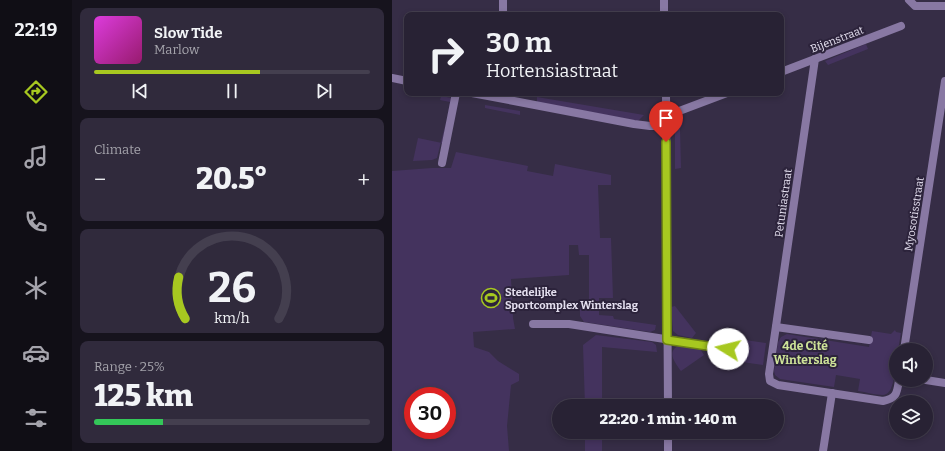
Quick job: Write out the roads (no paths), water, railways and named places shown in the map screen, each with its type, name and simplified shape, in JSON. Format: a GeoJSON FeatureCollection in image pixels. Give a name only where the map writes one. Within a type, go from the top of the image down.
{"type":"FeatureCollection","features":[{"type":"Feature","properties":{"kind":"street"},"geometry":{"type":"LineString","coordinates":[[503,0],[503,12]]}},
{"type":"Feature","properties":{"kind":"street"},"geometry":{"type":"LineString","coordinates":[[664,0],[664,12]]}},
{"type":"Feature","properties":{"kind":"street"},"geometry":{"type":"LineString","coordinates":[[908,0],[915,6],[945,6]]}},
{"type":"Feature","properties":{"kind":"street","name":"Bijenstraat"},"geometry":{"type":"LineString","coordinates":[[784,71],[901,26]]}},
{"type":"Feature","properties":{"kind":"street","name":"Petuniastraat"},"geometry":{"type":"LineString","coordinates":[[816,59],[769,374],[770,381],[778,385],[832,393]]}},
{"type":"Feature","properties":{"kind":"street"},"geometry":{"type":"LineString","coordinates":[[392,78],[404,80]]}},
{"type":"Feature","properties":{"kind":"street","name":"Myosotisstraat"},"geometry":{"type":"LineString","coordinates":[[905,343],[945,81]]}},
{"type":"Feature","properties":{"kind":"street"},"geometry":{"type":"LineString","coordinates":[[442,163],[455,96]]}},
{"type":"Feature","properties":{"kind":"street"},"geometry":{"type":"LineString","coordinates":[[501,96],[634,124],[666,126]]}},
{"type":"Feature","properties":{"kind":"street"},"geometry":{"type":"LineString","coordinates":[[666,96],[668,399]]}},
{"type":"Feature","properties":{"kind":"street"},"geometry":{"type":"LineString","coordinates":[[666,116],[719,96]]}},
{"type":"Feature","properties":{"kind":"street"},"geometry":{"type":"LineString","coordinates":[[534,324],[569,324],[741,351]]}},
{"type":"Feature","properties":{"kind":"street"},"geometry":{"type":"LineString","coordinates":[[776,327],[870,340]]}},
{"type":"Feature","properties":{"kind":"street"},"geometry":{"type":"LineString","coordinates":[[933,381],[945,383]]}},
{"type":"Feature","properties":{"kind":"street"},"geometry":{"type":"LineString","coordinates":[[823,451],[832,393],[883,401],[891,399],[897,393],[898,387]]}},
{"type":"Feature","properties":{"kind":"street"},"geometry":{"type":"LineString","coordinates":[[668,439],[668,451]]}},
{"type":"Feature","properties":{"kind":"place","name":"Stedelijke Sportcomplex Winterslag"},"geometry":{"type":"Point","coordinates":[491,298]}},
{"type":"Feature","properties":{"kind":"district","name":"4de Cité Winterslag"},"geometry":{"type":"Point","coordinates":[805,353]}}]}
